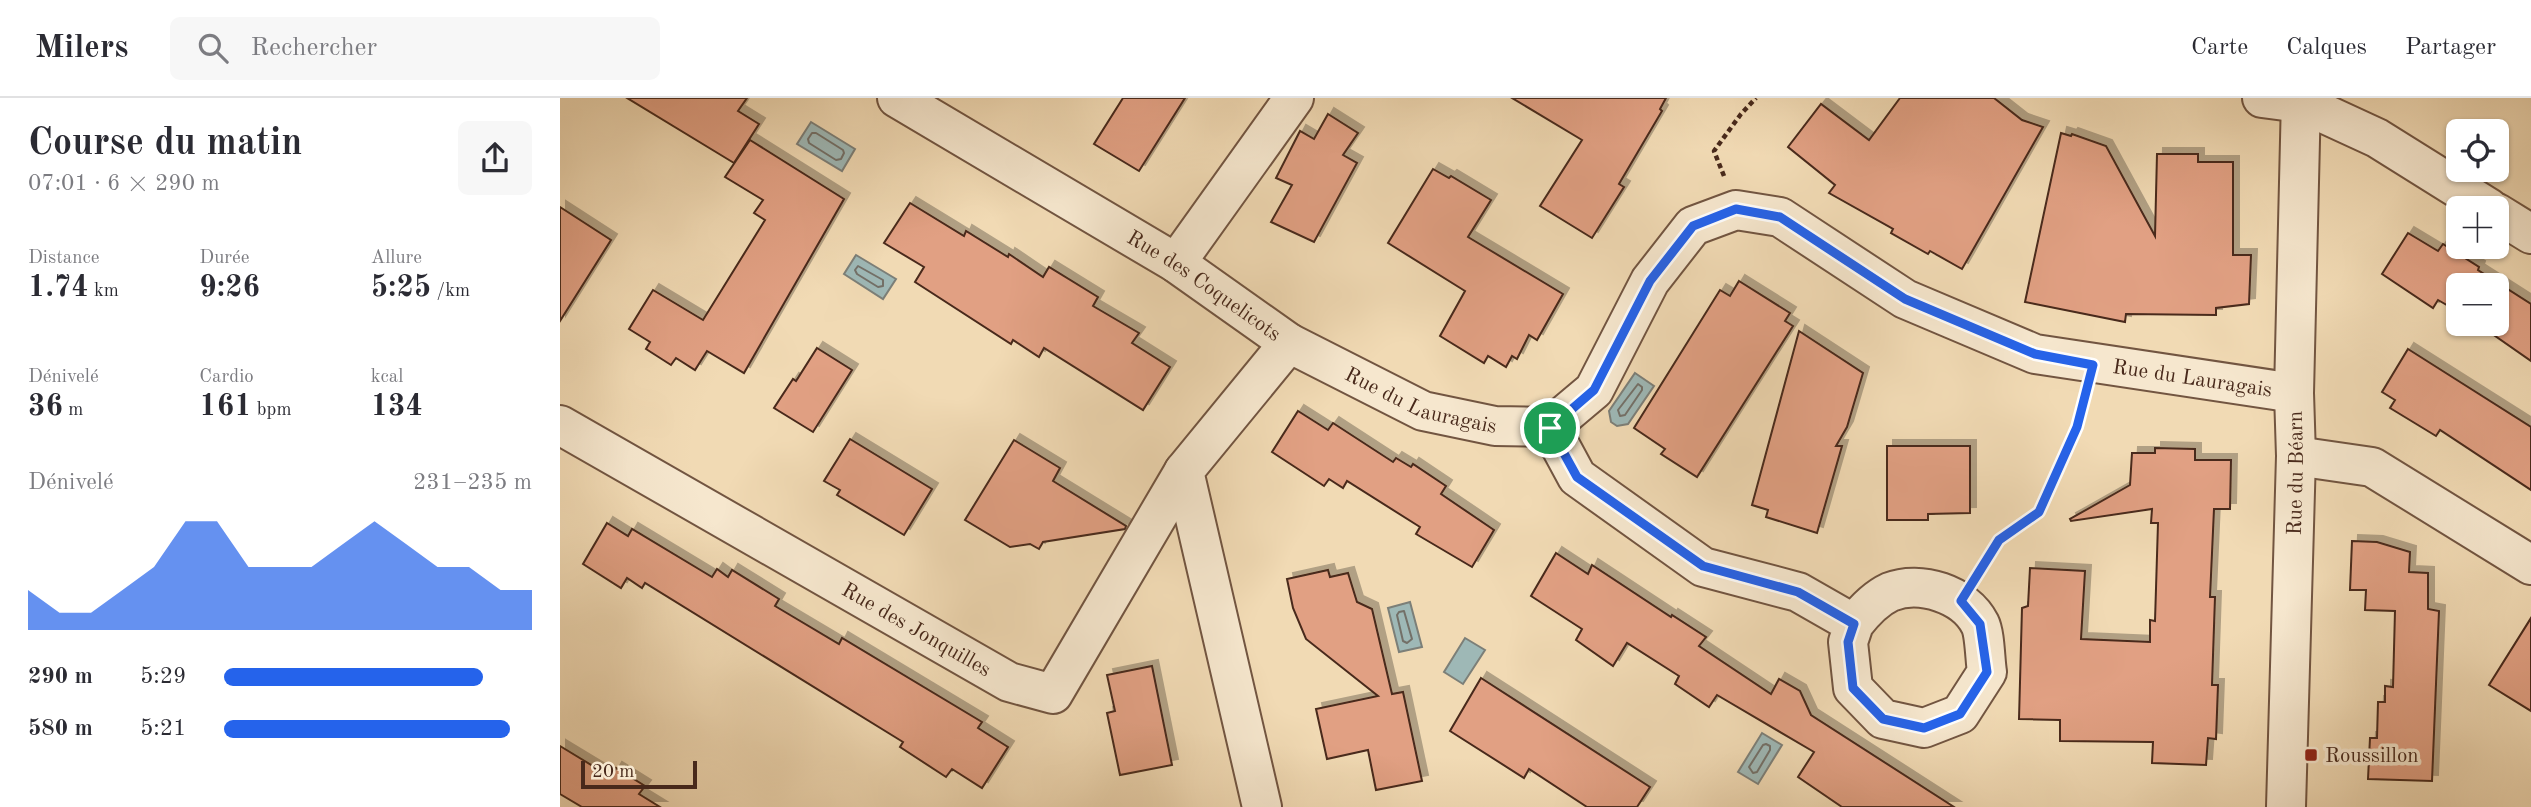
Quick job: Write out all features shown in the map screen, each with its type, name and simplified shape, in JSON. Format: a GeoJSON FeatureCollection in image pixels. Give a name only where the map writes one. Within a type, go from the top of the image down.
{"type":"FeatureCollection","features":[{"type":"Feature","properties":{"kind":"street","name":"Rue des Coquelicots"},"geometry":{"type":"LineString","coordinates":[[897,98],[1176,263],[1289,343],[1184,471]]}},
{"type":"Feature","properties":{"kind":"street"},"geometry":{"type":"LineString","coordinates":[[2262,98],[2301,100],[2377,138],[2470,196]]}},
{"type":"Feature","properties":{"kind":"street"},"geometry":{"type":"LineString","coordinates":[[1176,263],[1289,100]]}},
{"type":"Feature","properties":{"kind":"street","name":"Rue du Béarn"},"geometry":{"type":"LineString","coordinates":[[2286,807],[2296,456],[2294,393],[2301,100]]}},
{"type":"Feature","properties":{"kind":"street"},"geometry":{"type":"LineString","coordinates":[[1736,209],[1693,226],[1650,281],[1594,390],[1550,428],[1577,477],[1703,566],[1798,592],[1854,624]]}},
{"type":"Feature","properties":{"kind":"street","name":"Rue du Lauragais"},"geometry":{"type":"LineString","coordinates":[[1736,209],[1780,217],[1905,299],[2035,354],[2093,365],[2294,393]]}},
{"type":"Feature","properties":{"kind":"street"},"geometry":{"type":"LineString","coordinates":[[2509,220],[2531,234]]}},
{"type":"Feature","properties":{"kind":"street","name":"Rue du Lauragais"},"geometry":{"type":"LineString","coordinates":[[1289,343],[1423,411],[1495,426],[1550,428]]}},
{"type":"Feature","properties":{"kind":"street","name":"Rue des Jonquilles"},"geometry":{"type":"LineString","coordinates":[[560,425],[1009,682],[1053,694],[1184,471]]}},
{"type":"Feature","properties":{"kind":"street"},"geometry":{"type":"LineString","coordinates":[[2296,456],[2372,467],[2531,565]]}},
{"type":"Feature","properties":{"kind":"street"},"geometry":{"type":"LineString","coordinates":[[1184,471],[1262,807]]}},
{"type":"Feature","properties":{"kind":"street"},"geometry":{"type":"LineString","coordinates":[[1927,587],[1961,601],[1980,624],[1987,672],[1960,714],[1924,728],[1883,719],[1853,688],[1848,642],[1854,624],[1867,607],[1891,592],[1927,587]]}},
{"type":"Feature","properties":{"kind":"path"},"geometry":{"type":"LineString","coordinates":[[1736,209],[1714,151],[1756,98]]}},
{"type":"Feature","properties":{"kind":"path"},"geometry":{"type":"LineString","coordinates":[[1961,601],[1999,540],[2039,512],[2077,427],[2093,365]]}},
{"type":"Feature","properties":{"kind":"water"},"geometry":{"type":"Polygon","coordinates":[[[811,122],[855,149],[842,171],[797,144],[811,122]]]}},
{"type":"Feature","properties":{"kind":"water"},"geometry":{"type":"Polygon","coordinates":[[[856,255],[896,279],[883,299],[844,274],[856,255]]]}},
{"type":"Feature","properties":{"kind":"water"},"geometry":{"type":"Polygon","coordinates":[[[1635,373],[1654,386],[1628,424],[1617,426],[1611,422],[1609,411],[1635,373]]]}},
{"type":"Feature","properties":{"kind":"water"},"geometry":{"type":"Polygon","coordinates":[[[1410,602],[1422,647],[1399,652],[1388,608],[1410,602]]]}},
{"type":"Feature","properties":{"kind":"water"},"geometry":{"type":"Polygon","coordinates":[[[1465,638],[1485,650],[1463,684],[1444,672],[1465,638]]]}},
{"type":"Feature","properties":{"kind":"water"},"geometry":{"type":"Polygon","coordinates":[[[1762,733],[1782,745],[1758,784],[1738,772],[1762,733]]]}},
{"type":"Feature","properties":{"kind":"building"},"geometry":{"type":"Polygon","coordinates":[[[627,98],[747,98],[738,111],[759,124],[734,163],[627,98]]]}},
{"type":"Feature","properties":{"kind":"building"},"geometry":{"type":"Polygon","coordinates":[[[1123,98],[1185,98],[1139,171],[1094,144],[1123,98]]]}},
{"type":"Feature","properties":{"kind":"building"},"geometry":{"type":"Polygon","coordinates":[[[1512,98],[1666,98],[1660,109],[1662,111],[1619,184],[1624,187],[1592,238],[1540,206],[1582,140],[1512,98]]]}},
{"type":"Feature","properties":{"kind":"building"},"geometry":{"type":"Polygon","coordinates":[[[1900,98],[1994,98],[2022,120],[2043,127],[1962,269],[1891,233],[1893,229],[1829,193],[1835,185],[1788,147],[1821,104],[1869,140],[1900,98]]]}},
{"type":"Feature","properties":{"kind":"building"},"geometry":{"type":"Polygon","coordinates":[[[1328,114],[1358,133],[1343,155],[1357,163],[1314,242],[1271,222],[1292,185],[1276,178],[1300,131],[1314,139],[1328,114]]]}},
{"type":"Feature","properties":{"kind":"building"},"geometry":{"type":"Polygon","coordinates":[[[2061,133],[2106,146],[2155,236],[2157,154],[2198,154],[2198,162],[2233,162],[2233,255],[2251,255],[2249,304],[2216,308],[2216,315],[2126,314],[2125,322],[2025,302],[2061,133]]]}},
{"type":"Feature","properties":{"kind":"building"},"geometry":{"type":"Polygon","coordinates":[[[750,140],[844,199],[744,373],[707,351],[695,370],[676,358],[671,365],[646,349],[650,342],[629,329],[653,290],[703,320],[765,220],[754,213],[763,200],[725,177],[750,140]]]}},
{"type":"Feature","properties":{"kind":"building"},"geometry":{"type":"Polygon","coordinates":[[[1433,169],[1449,178],[1451,176],[1491,200],[1468,237],[1563,294],[1537,340],[1529,335],[1517,359],[1512,356],[1506,367],[1488,356],[1484,363],[1440,336],[1465,291],[1388,243],[1433,169]]]}},
{"type":"Feature","properties":{"kind":"building"},"geometry":{"type":"Polygon","coordinates":[[[910,203],[964,236],[966,231],[1008,257],[1009,254],[1043,277],[1049,267],[1098,297],[1093,306],[1139,333],[1132,343],[1170,367],[1143,410],[1044,348],[1039,357],[1013,340],[1011,344],[915,282],[924,267],[884,243],[910,203]]]}},
{"type":"Feature","properties":{"kind":"building"},"geometry":{"type":"Polygon","coordinates":[[[560,207],[611,240],[560,321],[560,207]]]}},
{"type":"Feature","properties":{"kind":"building"},"geometry":{"type":"Polygon","coordinates":[[[2408,233],[2438,251],[2443,244],[2446,246],[2446,259],[2466,259],[2479,267],[2478,270],[2483,273],[2446,273],[2446,305],[2438,300],[2433,308],[2382,274],[2408,233]]]}},
{"type":"Feature","properties":{"kind":"building"},"geometry":{"type":"Polygon","coordinates":[[[1739,281],[1790,313],[1785,321],[1793,326],[1697,477],[1661,454],[1665,449],[1634,428],[1720,290],[1730,296],[1739,281]]]}},
{"type":"Feature","properties":{"kind":"building"},"geometry":{"type":"Polygon","coordinates":[[[2509,290],[2531,304],[2531,361],[2495,336],[2509,336],[2509,290]]]}},
{"type":"Feature","properties":{"kind":"building"},"geometry":{"type":"Polygon","coordinates":[[[1799,331],[1863,373],[1847,427],[1836,446],[1842,446],[1817,533],[1766,517],[1768,510],[1752,505],[1799,331]]]}},
{"type":"Feature","properties":{"kind":"building"},"geometry":{"type":"Polygon","coordinates":[[[817,348],[852,370],[813,432],[774,408],[793,379],[796,381],[817,348]]]}},
{"type":"Feature","properties":{"kind":"building"},"geometry":{"type":"Polygon","coordinates":[[[2408,349],[2531,427],[2531,490],[2440,430],[2436,436],[2390,408],[2395,400],[2382,392],[2408,349]]]}},
{"type":"Feature","properties":{"kind":"building"},"geometry":{"type":"Polygon","coordinates":[[[1298,411],[1328,430],[1333,423],[1393,462],[1396,458],[1411,467],[1413,464],[1446,486],[1441,494],[1494,530],[1472,567],[1416,534],[1420,527],[1347,481],[1343,488],[1329,479],[1324,486],[1272,452],[1298,411]]]}},
{"type":"Feature","properties":{"kind":"building"},"geometry":{"type":"Polygon","coordinates":[[[850,439],[932,489],[904,535],[837,495],[840,490],[824,481],[850,439]]]}},
{"type":"Feature","properties":{"kind":"building"},"geometry":{"type":"Polygon","coordinates":[[[1014,440],[1060,468],[1053,481],[1126,526],[1125,529],[1043,542],[1039,549],[1030,544],[1010,547],[965,520],[1014,440]]]}},
{"type":"Feature","properties":{"kind":"building"},"geometry":{"type":"Polygon","coordinates":[[[1887,446],[1970,446],[1970,513],[1928,514],[1928,520],[1887,520],[1887,446]]]}},
{"type":"Feature","properties":{"kind":"building"},"geometry":{"type":"Polygon","coordinates":[[[2155,448],[2195,449],[2195,460],[2231,460],[2230,509],[2214,509],[2210,597],[2215,597],[2212,685],[2218,685],[2216,739],[2208,738],[2206,765],[2152,763],[2153,742],[2060,741],[2060,720],[2019,719],[2022,608],[2028,606],[2030,568],[2085,571],[2081,639],[2150,642],[2150,620],[2155,621],[2158,523],[2151,523],[2152,509],[2071,521],[2070,519],[2130,485],[2132,453],[2155,453],[2155,448]]]}},
{"type":"Feature","properties":{"kind":"building"},"geometry":{"type":"Polygon","coordinates":[[[607,523],[628,536],[632,529],[712,577],[717,569],[728,577],[732,570],[779,599],[775,606],[839,644],[842,638],[982,722],[978,728],[1008,747],[982,788],[952,769],[946,777],[900,747],[903,742],[645,583],[642,588],[627,578],[621,588],[583,564],[607,523]]]}},
{"type":"Feature","properties":{"kind":"building"},"geometry":{"type":"Polygon","coordinates":[[[2352,541],[2377,542],[2410,552],[2409,572],[2428,573],[2428,609],[2439,611],[2432,781],[2368,779],[2370,738],[2377,738],[2378,702],[2385,702],[2385,686],[2393,687],[2395,611],[2365,610],[2366,590],[2350,590],[2352,541]]]}},
{"type":"Feature","properties":{"kind":"building"},"geometry":{"type":"Polygon","coordinates":[[[1556,553],[1588,574],[1592,565],[1706,637],[1699,646],[1771,694],[1779,679],[1800,691],[1811,715],[1954,807],[1842,807],[1798,777],[1814,752],[1717,695],[1709,707],[1675,684],[1679,676],[1627,643],[1613,666],[1576,640],[1582,629],[1531,596],[1556,553]]]}},
{"type":"Feature","properties":{"kind":"building"},"geometry":{"type":"Polygon","coordinates":[[[1328,570],[1330,577],[1348,573],[1357,602],[1372,609],[1392,694],[1403,692],[1422,781],[1376,790],[1368,750],[1327,759],[1316,709],[1378,696],[1306,639],[1293,608],[1287,579],[1328,570]]]}},
{"type":"Feature","properties":{"kind":"building"},"geometry":{"type":"Polygon","coordinates":[[[2531,618],[2531,711],[2489,685],[2531,618]]]}},
{"type":"Feature","properties":{"kind":"building"},"geometry":{"type":"Polygon","coordinates":[[[1152,666],[1172,765],[1120,775],[1107,713],[1115,711],[1107,675],[1152,666]]]}},
{"type":"Feature","properties":{"kind":"building"},"geometry":{"type":"Polygon","coordinates":[[[1481,678],[1650,787],[1637,807],[1587,807],[1529,769],[1524,778],[1450,731],[1481,678]]]}},
{"type":"Feature","properties":{"kind":"building"},"geometry":{"type":"Polygon","coordinates":[[[560,746],[611,777],[616,768],[645,786],[639,794],[660,807],[582,807],[560,794],[560,746]]]}},
{"type":"Feature","properties":{"kind":"place","name":"Roussillon"},"geometry":{"type":"Point","coordinates":[2311,755]}},
{"type":"Feature","properties":{"kind":"route"},"geometry":{"type":"LineString","coordinates":[[1736,209],[1780,217],[1905,299],[2035,354],[2093,365],[2077,427],[2039,512],[1999,540],[1961,601],[1980,624],[1987,672],[1960,714],[1924,728],[1883,719],[1853,688],[1848,642],[1854,624],[1798,592],[1703,566],[1577,477],[1550,428],[1594,390],[1650,281],[1693,226],[1736,209]]}}]}
